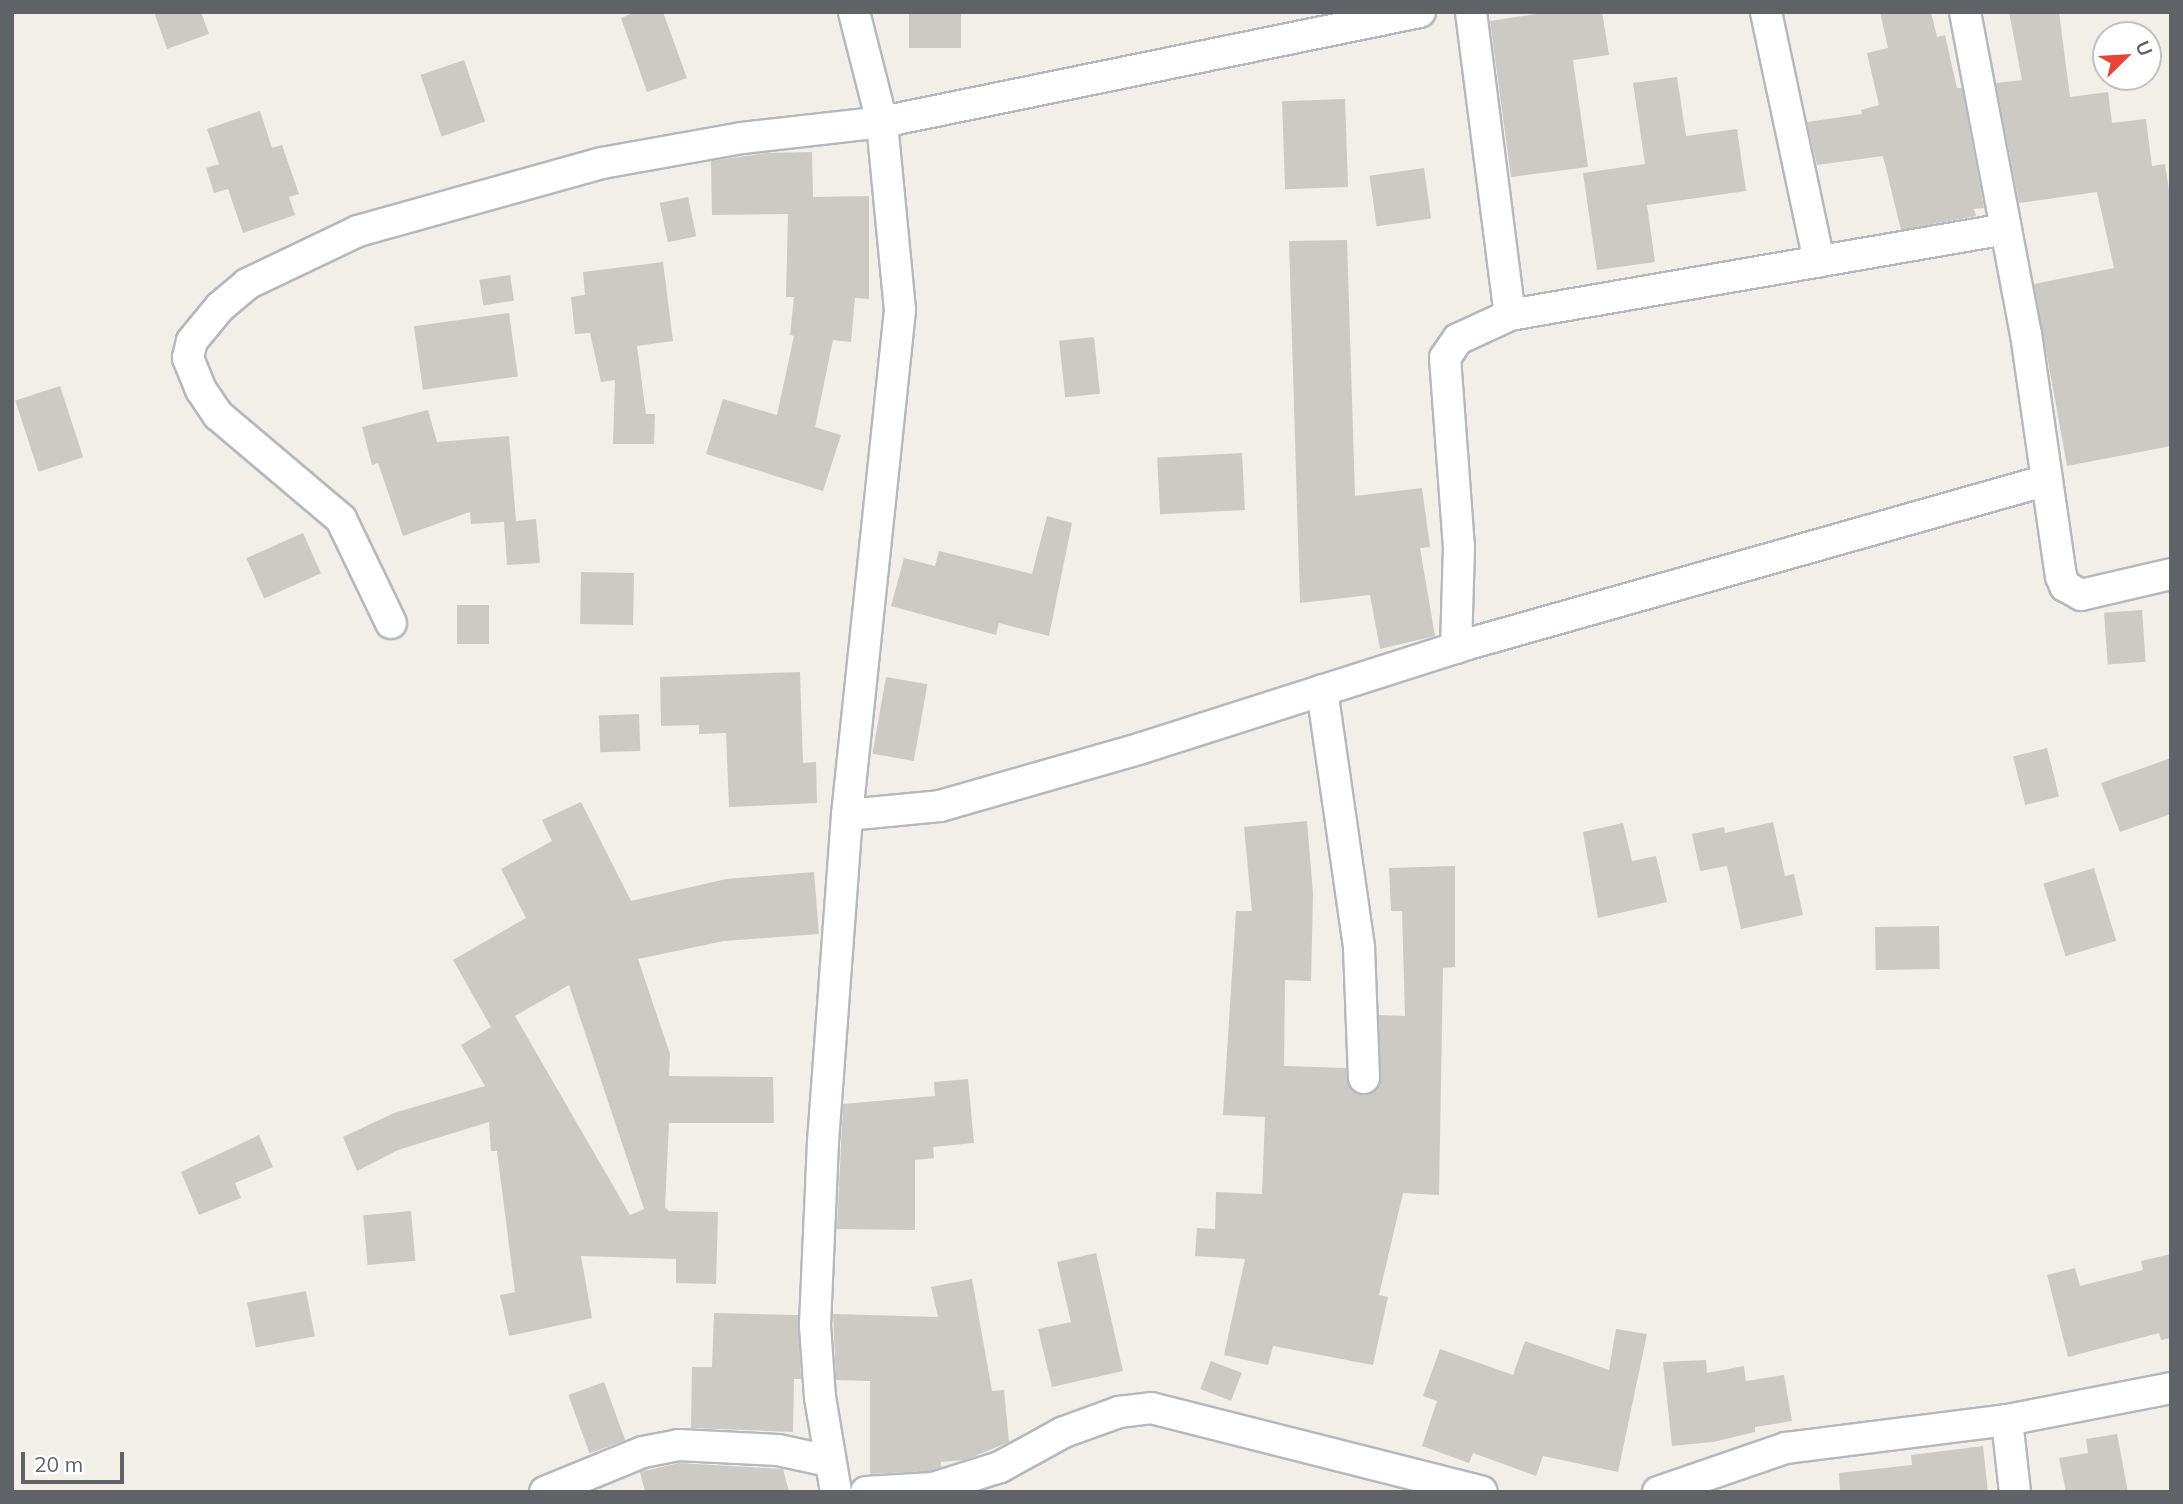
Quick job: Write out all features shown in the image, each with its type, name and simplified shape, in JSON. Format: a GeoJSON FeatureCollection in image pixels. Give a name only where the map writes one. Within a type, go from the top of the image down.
{"type":"FeatureCollection","features":[{"type":"Feature","properties":{"kind":"street"},"geometry":{"type":"LineString","coordinates":[[842,1491],[829,1461],[815,1325],[822,1142],[847,816],[900,310],[882,122],[854,12]]}},
{"type":"Feature","properties":{"kind":"street"},"geometry":{"type":"LineString","coordinates":[[391,624],[341,519],[218,415],[201,390],[188,358],[192,341],[220,307],[247,284],[280,265],[371,227],[602,163],[742,138],[882,122],[1371,17],[1420,12]]}},
{"type":"Feature","properties":{"kind":"street"},"geometry":{"type":"LineString","coordinates":[[1471,12],[1510,315]]}},
{"type":"Feature","properties":{"kind":"street"},"geometry":{"type":"LineString","coordinates":[[1766,12],[1819,261]]}},
{"type":"Feature","properties":{"kind":"street"},"geometry":{"type":"LineString","coordinates":[[1965,12],[2026,334],[2045,481],[2061,576],[2072,592],[2091,594],[2171,574]]}},
{"type":"Feature","properties":{"kind":"street"},"geometry":{"type":"LineString","coordinates":[[1456,648],[1459,548],[1445,358],[1458,339],[1510,315],[2006,229]]}},
{"type":"Feature","properties":{"kind":"street"},"geometry":{"type":"LineString","coordinates":[[847,816],[940,806],[1456,648],[2045,481]]}},
{"type":"Feature","properties":{"kind":"street"},"geometry":{"type":"LineString","coordinates":[[1322,690],[1359,948],[1364,1079]]}},
{"type":"Feature","properties":{"kind":"street"},"geometry":{"type":"LineString","coordinates":[[1658,1492],[1786,1448],[2007,1420],[2171,1388]]}},
{"type":"Feature","properties":{"kind":"street"},"geometry":{"type":"LineString","coordinates":[[866,1492],[933,1488],[1000,1467],[1075,1428],[1119,1412],[1152,1408],[1482,1492]]}},
{"type":"Feature","properties":{"kind":"street"},"geometry":{"type":"LineString","coordinates":[[2007,1420],[2015,1492]]}},
{"type":"Feature","properties":{"kind":"street"},"geometry":{"type":"LineString","coordinates":[[545,1492],[643,1452],[678,1445],[778,1450],[829,1461]]}},
{"type":"Feature","properties":{"kind":"building"},"geometry":{"type":"Polygon","coordinates":[[[154,12],[201,12],[209,34],[167,49],[154,12]]]}},
{"type":"Feature","properties":{"kind":"building"},"geometry":{"type":"Polygon","coordinates":[[[635,12],[663,12],[687,78],[647,92],[621,18],[635,12]]]}},
{"type":"Feature","properties":{"kind":"building"},"geometry":{"type":"Polygon","coordinates":[[[909,12],[961,12],[961,48],[909,48],[909,12]]]}},
{"type":"Feature","properties":{"kind":"building"},"geometry":{"type":"Polygon","coordinates":[[[1550,12],[1602,12],[1609,55],[1573,60],[1588,167],[1511,177],[1490,21],[1550,12]]]}},
{"type":"Feature","properties":{"kind":"building"},"geometry":{"type":"Polygon","coordinates":[[[1880,12],[1931,12],[1937,37],[1945,35],[1957,88],[1962,88],[1984,208],[1974,209],[1976,216],[1901,230],[1883,156],[1817,165],[1807,122],[1862,114],[1861,110],[1879,105],[1867,53],[1888,48],[1880,12]]]}},
{"type":"Feature","properties":{"kind":"building"},"geometry":{"type":"Polygon","coordinates":[[[2009,12],[2059,12],[2070,97],[2108,92],[2112,123],[2146,119],[2152,166],[2165,164],[2171,203],[2171,446],[2067,466],[2034,284],[2114,268],[2097,192],[2019,203],[1996,83],[2022,80],[2009,12]]]}},
{"type":"Feature","properties":{"kind":"building"},"geometry":{"type":"Polygon","coordinates":[[[464,60],[485,121],[442,136],[421,75],[464,60]]]}},
{"type":"Feature","properties":{"kind":"building"},"geometry":{"type":"Polygon","coordinates":[[[1677,77],[1686,136],[1737,129],[1746,191],[1647,205],[1655,262],[1597,270],[1583,173],[1645,164],[1633,83],[1677,77]]]}},
{"type":"Feature","properties":{"kind":"building"},"geometry":{"type":"Polygon","coordinates":[[[1345,99],[1348,187],[1285,189],[1282,101],[1345,99]]]}},
{"type":"Feature","properties":{"kind":"building"},"geometry":{"type":"Polygon","coordinates":[[[260,111],[272,148],[282,145],[299,194],[289,197],[295,215],[243,233],[228,189],[214,193],[206,168],[219,164],[207,129],[260,111]]]}},
{"type":"Feature","properties":{"kind":"building"},"geometry":{"type":"Polygon","coordinates":[[[812,152],[813,197],[869,196],[869,299],[855,298],[851,342],[833,340],[815,427],[841,435],[823,491],[706,454],[723,399],[777,415],[794,336],[790,335],[794,297],[786,297],[788,214],[712,215],[711,161],[766,153],[812,152]]]}},
{"type":"Feature","properties":{"kind":"building"},"geometry":{"type":"Polygon","coordinates":[[[1424,168],[1431,219],[1377,226],[1370,176],[1424,168]]]}},
{"type":"Feature","properties":{"kind":"building"},"geometry":{"type":"Polygon","coordinates":[[[688,197],[696,236],[668,242],[660,203],[688,197]]]}},
{"type":"Feature","properties":{"kind":"building"},"geometry":{"type":"Polygon","coordinates":[[[1347,240],[1355,496],[1422,488],[1430,547],[1420,548],[1435,636],[1380,649],[1370,595],[1300,603],[1289,241],[1347,240]]]}},
{"type":"Feature","properties":{"kind":"building"},"geometry":{"type":"Polygon","coordinates":[[[663,262],[673,341],[637,346],[646,414],[655,414],[654,444],[613,444],[615,380],[601,382],[590,333],[575,334],[571,297],[585,295],[583,272],[663,262]]]}},
{"type":"Feature","properties":{"kind":"building"},"geometry":{"type":"Polygon","coordinates":[[[510,275],[514,301],[483,306],[479,280],[510,275]]]}},
{"type":"Feature","properties":{"kind":"building"},"geometry":{"type":"Polygon","coordinates":[[[509,313],[518,376],[423,390],[414,326],[509,313]]]}},
{"type":"Feature","properties":{"kind":"building"},"geometry":{"type":"Polygon","coordinates":[[[1094,337],[1100,394],[1065,397],[1059,341],[1094,337]]]}},
{"type":"Feature","properties":{"kind":"building"},"geometry":{"type":"Polygon","coordinates":[[[60,386],[83,457],[38,472],[15,401],[60,386]]]}},
{"type":"Feature","properties":{"kind":"building"},"geometry":{"type":"Polygon","coordinates":[[[428,410],[437,442],[509,436],[516,521],[536,519],[540,563],[507,565],[504,522],[471,524],[470,512],[403,536],[378,463],[372,465],[362,427],[428,410]]]}},
{"type":"Feature","properties":{"kind":"building"},"geometry":{"type":"Polygon","coordinates":[[[1242,453],[1245,510],[1160,514],[1157,457],[1242,453]]]}},
{"type":"Feature","properties":{"kind":"building"},"geometry":{"type":"Polygon","coordinates":[[[1047,516],[1072,523],[1049,636],[999,623],[996,635],[891,606],[904,558],[935,566],[939,551],[1032,574],[1047,516]]]}},
{"type":"Feature","properties":{"kind":"building"},"geometry":{"type":"Polygon","coordinates":[[[303,533],[321,573],[264,598],[246,558],[303,533]]]}},
{"type":"Feature","properties":{"kind":"building"},"geometry":{"type":"Polygon","coordinates":[[[581,572],[634,573],[633,625],[580,624],[581,572]]]}},
{"type":"Feature","properties":{"kind":"building"},"geometry":{"type":"Polygon","coordinates":[[[457,605],[489,605],[489,644],[457,644],[457,605]]]}},
{"type":"Feature","properties":{"kind":"building"},"geometry":{"type":"Polygon","coordinates":[[[2142,610],[2146,662],[2108,665],[2104,613],[2142,610]]]}},
{"type":"Feature","properties":{"kind":"building"},"geometry":{"type":"Polygon","coordinates":[[[800,672],[803,763],[816,762],[817,803],[729,807],[726,733],[699,734],[699,725],[661,726],[660,677],[800,672]]]}},
{"type":"Feature","properties":{"kind":"building"},"geometry":{"type":"Polygon","coordinates":[[[886,677],[927,684],[914,761],[872,754],[886,677]]]}},
{"type":"Feature","properties":{"kind":"building"},"geometry":{"type":"Polygon","coordinates":[[[639,714],[640,751],[600,752],[599,715],[639,714]]]}},
{"type":"Feature","properties":{"kind":"building"},"geometry":{"type":"Polygon","coordinates":[[[2047,748],[2059,797],[2025,805],[2013,756],[2047,748]]]}},
{"type":"Feature","properties":{"kind":"building"},"geometry":{"type":"Polygon","coordinates":[[[2171,758],[2171,814],[2120,832],[2101,783],[2171,758]]]}},
{"type":"Feature","properties":{"kind":"building"},"geometry":{"type":"Polygon","coordinates":[[[581,802],[631,901],[726,879],[814,872],[819,934],[724,941],[638,959],[670,1054],[669,1076],[773,1077],[774,1123],[669,1123],[665,1207],[669,1211],[718,1212],[716,1284],[676,1283],[676,1259],[581,1256],[592,1318],[509,1336],[500,1295],[515,1292],[497,1151],[491,1151],[489,1122],[398,1150],[357,1171],[343,1137],[394,1113],[485,1086],[461,1045],[491,1027],[453,960],[526,918],[501,869],[552,841],[542,820],[581,802]],[[569,985],[515,1016],[630,1215],[644,1209],[569,985]]]}},
{"type":"Feature","properties":{"kind":"building"},"geometry":{"type":"Polygon","coordinates":[[[1307,821],[1313,893],[1311,981],[1285,980],[1284,1066],[1346,1068],[1349,1087],[1356,1094],[1373,1093],[1380,1086],[1379,1015],[1405,1016],[1402,911],[1391,911],[1389,868],[1455,866],[1455,967],[1443,968],[1439,1195],[1403,1193],[1379,1295],[1388,1297],[1373,1365],[1273,1346],[1268,1365],[1224,1355],[1245,1259],[1195,1256],[1197,1228],[1215,1229],[1216,1192],[1262,1194],[1265,1117],[1223,1115],[1236,911],[1252,911],[1244,827],[1307,821]]]}},
{"type":"Feature","properties":{"kind":"building"},"geometry":{"type":"Polygon","coordinates":[[[1773,822],[1785,876],[1794,874],[1803,915],[1741,929],[1727,866],[1700,871],[1692,834],[1724,827],[1725,833],[1773,822]]]}},
{"type":"Feature","properties":{"kind":"building"},"geometry":{"type":"Polygon","coordinates":[[[1623,823],[1632,861],[1656,856],[1667,902],[1598,918],[1583,832],[1623,823]]]}},
{"type":"Feature","properties":{"kind":"building"},"geometry":{"type":"Polygon","coordinates":[[[2094,868],[2116,941],[2066,956],[2043,883],[2094,868]]]}},
{"type":"Feature","properties":{"kind":"building"},"geometry":{"type":"Polygon","coordinates":[[[1939,926],[1940,969],[1876,970],[1875,927],[1939,926]]]}},
{"type":"Feature","properties":{"kind":"building"},"geometry":{"type":"Polygon","coordinates":[[[968,1079],[974,1143],[933,1147],[934,1158],[915,1160],[915,1230],[837,1229],[843,1104],[935,1096],[934,1082],[968,1079]]]}},
{"type":"Feature","properties":{"kind":"building"},"geometry":{"type":"Polygon","coordinates":[[[259,1135],[273,1167],[235,1183],[241,1198],[199,1215],[181,1172],[259,1135]]]}},
{"type":"Feature","properties":{"kind":"building"},"geometry":{"type":"Polygon","coordinates":[[[411,1211],[415,1261],[368,1265],[363,1215],[411,1211]]]}},
{"type":"Feature","properties":{"kind":"building"},"geometry":{"type":"Polygon","coordinates":[[[1096,1253],[1123,1371],[1052,1387],[1038,1329],[1071,1322],[1057,1262],[1096,1253]]]}},
{"type":"Feature","properties":{"kind":"building"},"geometry":{"type":"Polygon","coordinates":[[[2171,1254],[2171,1338],[2161,1340],[2159,1333],[2068,1357],[2047,1275],[2075,1268],[2080,1286],[2143,1270],[2141,1261],[2171,1254]]]}},
{"type":"Feature","properties":{"kind":"building"},"geometry":{"type":"Polygon","coordinates":[[[972,1279],[992,1391],[1004,1390],[1009,1442],[965,1460],[941,1462],[941,1467],[930,1471],[870,1474],[870,1381],[836,1380],[833,1314],[938,1317],[931,1287],[972,1279]]]}},
{"type":"Feature","properties":{"kind":"building"},"geometry":{"type":"Polygon","coordinates":[[[306,1291],[315,1336],[256,1348],[247,1302],[306,1291]]]}},
{"type":"Feature","properties":{"kind":"building"},"geometry":{"type":"Polygon","coordinates":[[[714,1313],[798,1315],[801,1379],[794,1379],[793,1432],[691,1428],[692,1367],[712,1367],[714,1313]]]}},
{"type":"Feature","properties":{"kind":"building"},"geometry":{"type":"Polygon","coordinates":[[[1616,1329],[1647,1334],[1618,1472],[1543,1456],[1536,1476],[1473,1453],[1469,1463],[1422,1446],[1437,1401],[1423,1396],[1440,1349],[1513,1375],[1525,1341],[1609,1370],[1616,1329]]]}},
{"type":"Feature","properties":{"kind":"building"},"geometry":{"type":"Polygon","coordinates":[[[1706,1360],[1707,1373],[1744,1366],[1746,1381],[1784,1375],[1792,1421],[1755,1427],[1755,1432],[1713,1442],[1672,1446],[1663,1362],[1706,1360]]]}},
{"type":"Feature","properties":{"kind":"building"},"geometry":{"type":"Polygon","coordinates":[[[1211,1361],[1242,1373],[1231,1401],[1200,1389],[1211,1361]]]}},
{"type":"Feature","properties":{"kind":"building"},"geometry":{"type":"Polygon","coordinates":[[[604,1382],[625,1440],[589,1453],[568,1395],[604,1382]]]}},
{"type":"Feature","properties":{"kind":"building"},"geometry":{"type":"Polygon","coordinates":[[[2117,1434],[2128,1492],[2066,1492],[2059,1458],[2088,1453],[2086,1439],[2117,1434]]]}},
{"type":"Feature","properties":{"kind":"building"},"geometry":{"type":"Polygon","coordinates":[[[1983,1446],[1988,1492],[1840,1492],[1839,1473],[1912,1465],[1911,1455],[1983,1446]]]}},
{"type":"Feature","properties":{"kind":"building"},"geometry":{"type":"Polygon","coordinates":[[[679,1463],[783,1469],[789,1492],[645,1492],[640,1472],[679,1463]]]}}]}
